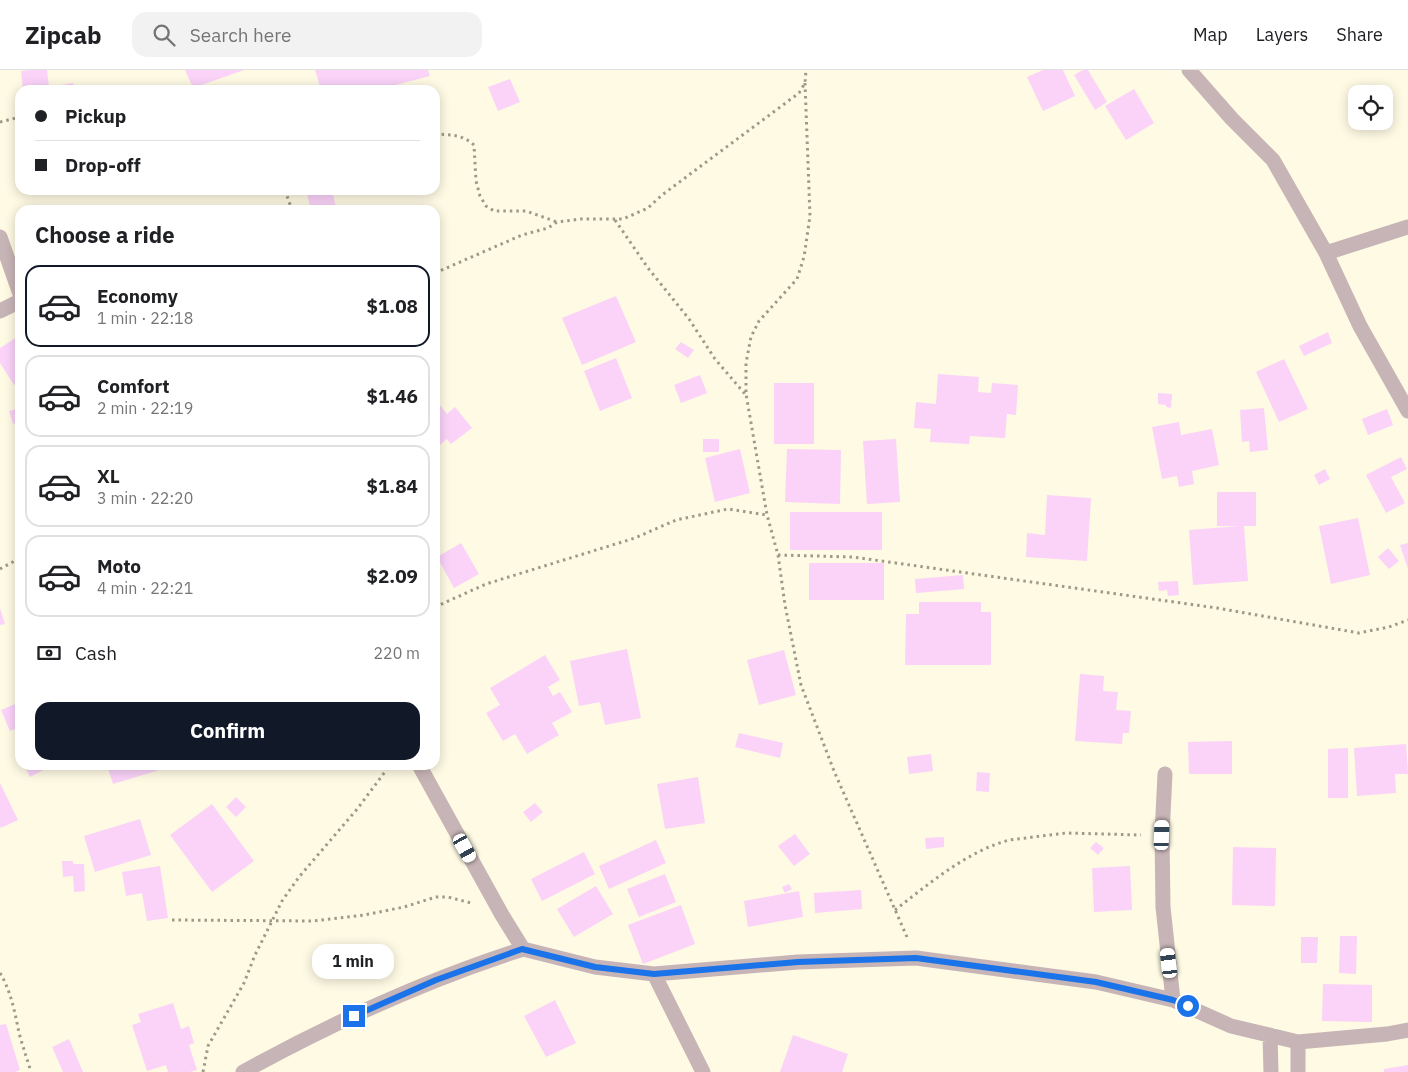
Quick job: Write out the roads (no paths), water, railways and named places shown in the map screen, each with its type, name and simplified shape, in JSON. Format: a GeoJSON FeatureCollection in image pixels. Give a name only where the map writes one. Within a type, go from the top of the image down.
{"type":"FeatureCollection","features":[{"type":"Feature","properties":{"kind":"street"},"geometry":{"type":"LineString","coordinates":[[1189,70],[1232,119],[1273,160],[1326,253],[1360,326],[1408,411]]}},
{"type":"Feature","properties":{"kind":"street"},"geometry":{"type":"LineString","coordinates":[[1326,253],[1408,227]]}},
{"type":"Feature","properties":{"kind":"street"},"geometry":{"type":"LineString","coordinates":[[0,237],[15,280]]}},
{"type":"Feature","properties":{"kind":"street"},"geometry":{"type":"LineString","coordinates":[[0,311],[15,304]]}},
{"type":"Feature","properties":{"kind":"street"},"geometry":{"type":"LineString","coordinates":[[422,770],[522,949]]}},
{"type":"Feature","properties":{"kind":"street"},"geometry":{"type":"LineString","coordinates":[[1165,774],[1162,835],[1162,908],[1173,1000]]}},
{"type":"Feature","properties":{"kind":"street"},"geometry":{"type":"LineString","coordinates":[[243,1072],[305,1038],[436,980],[522,949],[595,967],[654,974],[798,962],[916,958],[1096,982],[1173,1000],[1231,1026],[1298,1042],[1387,1034],[1408,1030]]}},
{"type":"Feature","properties":{"kind":"street"},"geometry":{"type":"LineString","coordinates":[[654,974],[703,1072]]}},
{"type":"Feature","properties":{"kind":"street"},"geometry":{"type":"LineString","coordinates":[[1270,1035],[1271,1072]]}},
{"type":"Feature","properties":{"kind":"street"},"geometry":{"type":"LineString","coordinates":[[1298,1042],[1298,1072]]}}]}
